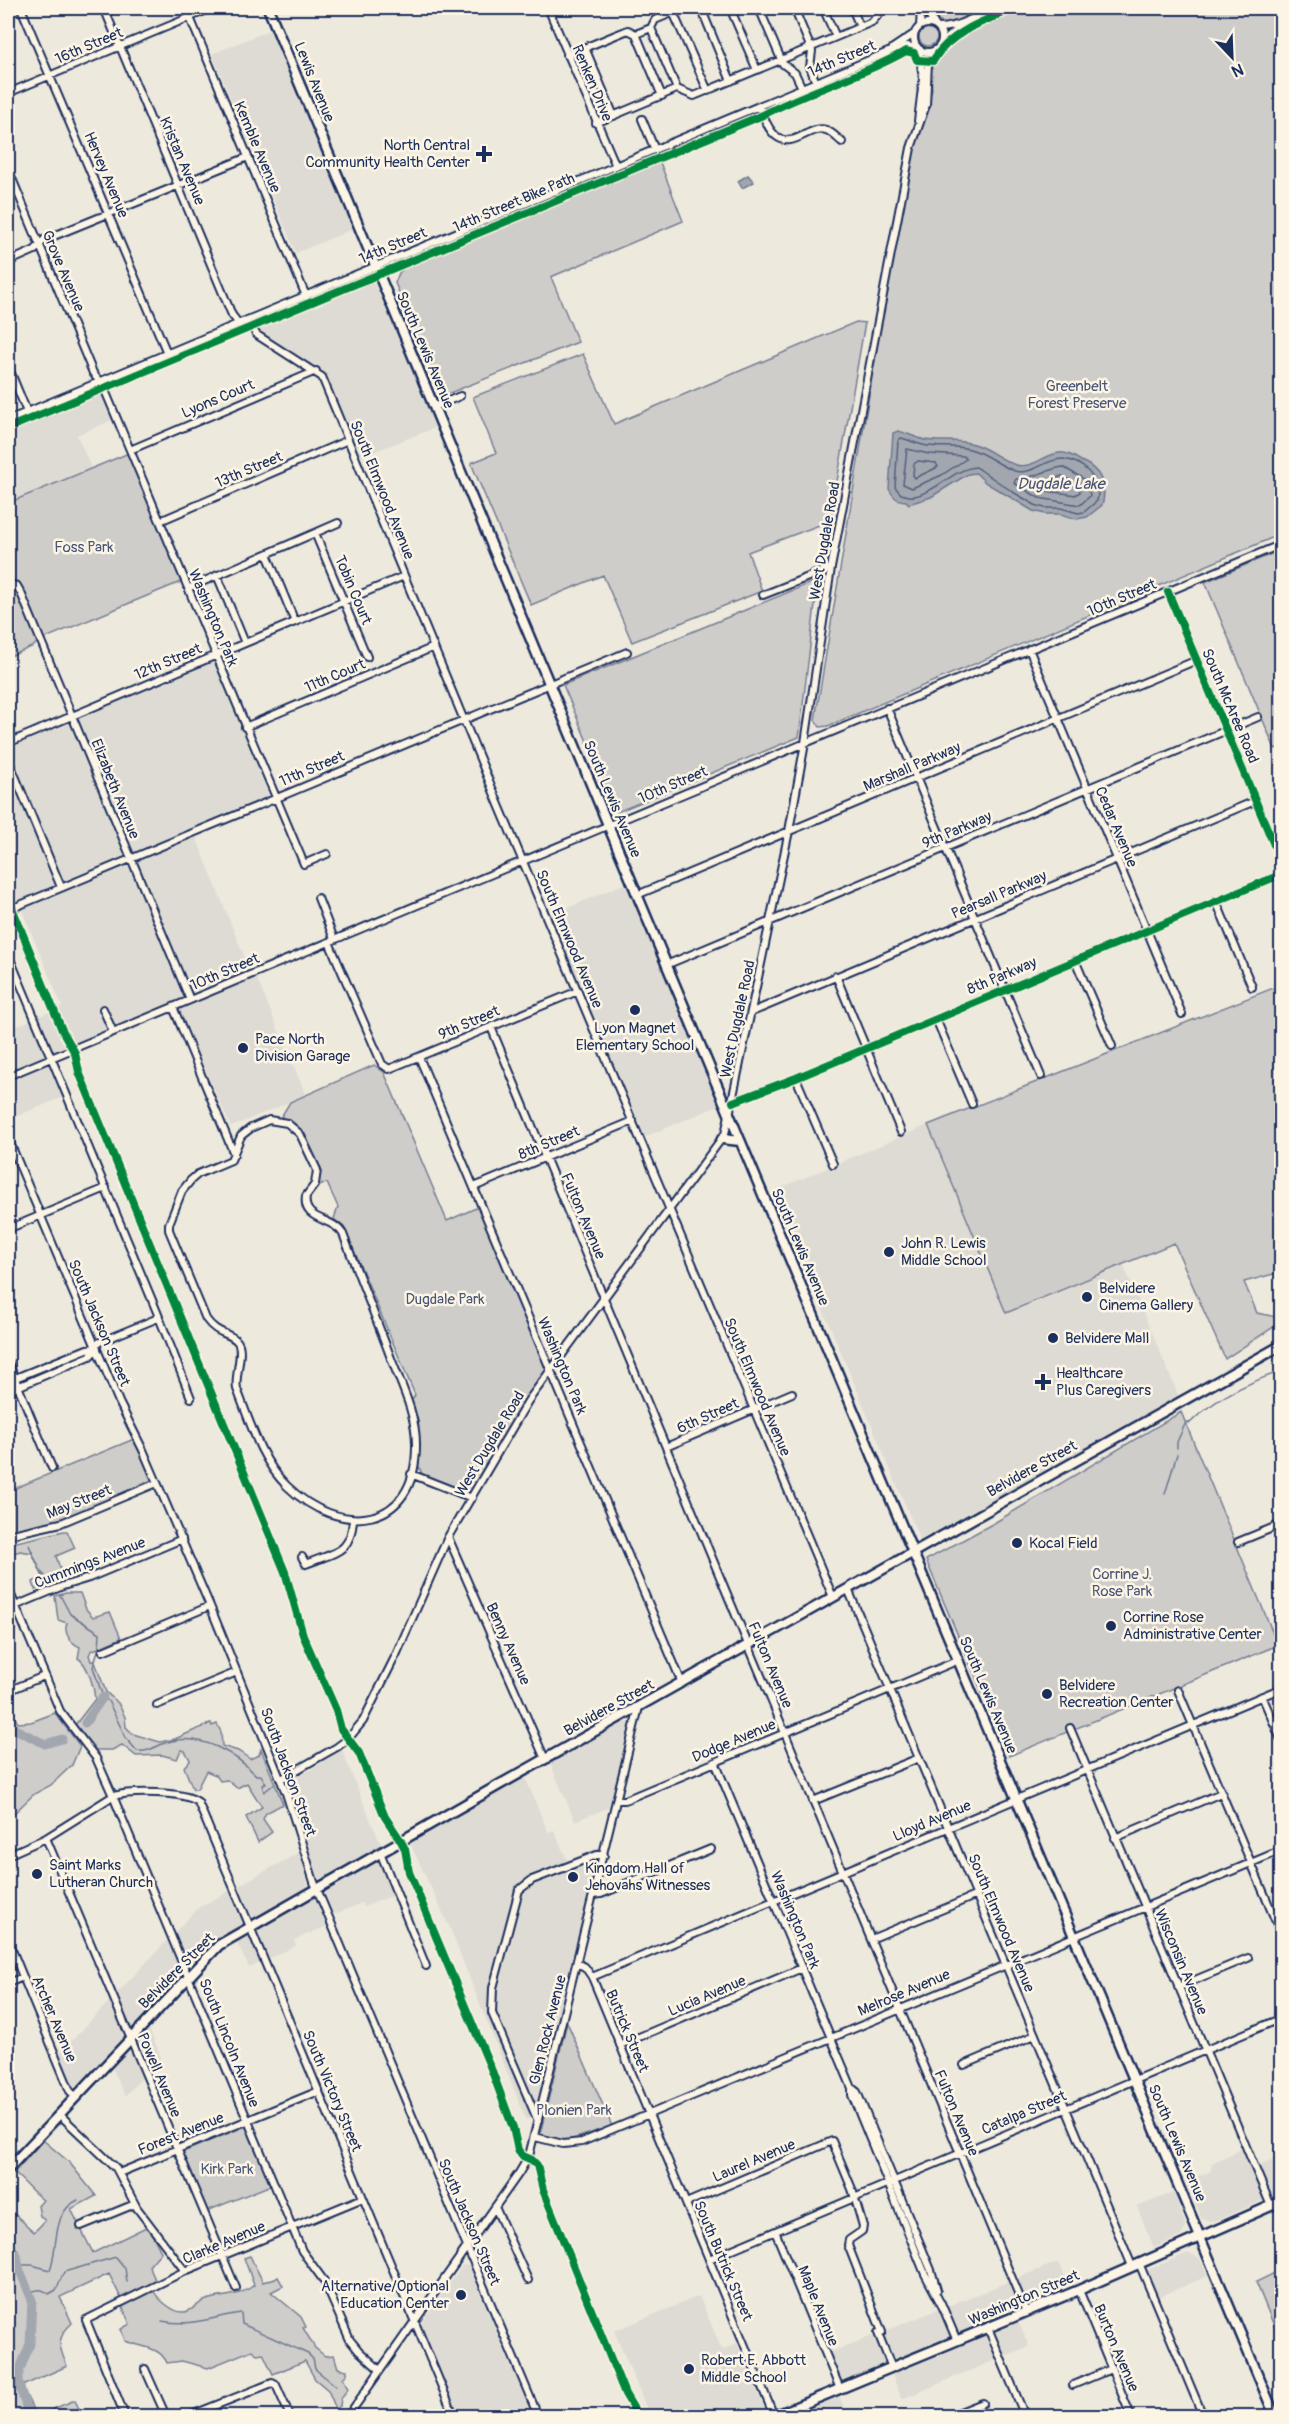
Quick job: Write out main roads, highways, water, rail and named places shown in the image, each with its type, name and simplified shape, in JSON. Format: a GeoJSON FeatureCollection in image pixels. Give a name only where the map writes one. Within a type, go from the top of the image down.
{"type":"FeatureCollection","features":[{"type":"Feature","properties":{"kind":"main road","name":"Lewis Avenue"},"geometry":{"type":"LineString","coordinates":[[268,8],[375,267]]}},
{"type":"Feature","properties":{"kind":"main road","name":"South Lewis Avenue"},"geometry":{"type":"LineString","coordinates":[[375,267],[666,965],[1136,2079],[1275,2416]]}},
{"type":"Feature","properties":{"kind":"main road"},"geometry":{"type":"LineString","coordinates":[[722,1139],[740,1141]]}},
{"type":"Feature","properties":{"kind":"main road","name":"Belvidere Street"},"geometry":{"type":"LineString","coordinates":[[8,2169],[213,1950],[380,1852],[1281,1345]]}},
{"type":"Feature","properties":{"kind":"main road","name":"Washington Street"},"geometry":{"type":"LineString","coordinates":[[774,2416],[1078,2290],[1281,2201]]}},
{"type":"Feature","properties":{"kind":"water"},"geometry":{"type":"Polygon","coordinates":[[[748,175],[754,182],[742,188],[738,181],[748,175]]]}},
{"type":"Feature","properties":{"kind":"water","name":"Dugdale Lake"},"geometry":{"type":"Polygon","coordinates":[[[898,431],[925,440],[959,441],[972,444],[1022,466],[1058,453],[1069,454],[1088,464],[1098,473],[1104,491],[1102,505],[1087,517],[1077,519],[1060,514],[1033,511],[986,483],[976,473],[968,474],[931,497],[909,504],[892,495],[889,489],[893,433],[898,431]]]}},
{"type":"Feature","properties":{"kind":"waterway"},"geometry":{"type":"LineString","coordinates":[[1177,1448],[1177,1442],[1186,1422],[1190,1423],[1210,1406],[1233,1392],[1282,1371]]}},
{"type":"Feature","properties":{"kind":"waterway"},"geometry":{"type":"LineString","coordinates":[[1165,1494],[1177,1454]]}},
{"type":"Feature","properties":{"kind":"waterway"},"geometry":{"type":"LineString","coordinates":[[29,1545],[41,1572],[52,1583]]}},
{"type":"Feature","properties":{"kind":"waterway"},"geometry":{"type":"LineString","coordinates":[[60,1595],[70,1614],[100,1633],[99,1647],[93,1667],[103,1697],[108,1701],[126,1738],[137,1751],[146,1751],[167,1742],[195,1740],[229,1753],[256,1775],[261,1775],[266,1784],[262,1785],[264,1792],[274,1784]]}},
{"type":"Feature","properties":{"kind":"waterway"},"geometry":{"type":"LineString","coordinates":[[85,1723],[103,1697]]}},
{"type":"Feature","properties":{"kind":"waterway"},"geometry":{"type":"LineString","coordinates":[[8,1730],[13,1728],[45,1744],[62,1739]]}},
{"type":"Feature","properties":{"kind":"waterway"},"geometry":{"type":"LineString","coordinates":[[19,2265],[32,2265],[50,2270],[57,2230],[63,2213],[69,2205],[78,2200]]}},
{"type":"Feature","properties":{"kind":"waterway"},"geometry":{"type":"LineString","coordinates":[[8,2243],[17,2255],[19,2268],[32,2300],[30,2344],[18,2381],[29,2416]]}},
{"type":"Feature","properties":{"kind":"waterway"},"geometry":{"type":"LineString","coordinates":[[29,2293],[39,2290],[49,2294],[56,2290],[64,2272],[116,2257],[125,2268],[127,2282]]}},
{"type":"Feature","properties":{"kind":"waterway"},"geometry":{"type":"LineString","coordinates":[[162,2321],[193,2322],[241,2313],[242,2324],[308,2354],[313,2359],[315,2369],[336,2386]]}},
{"type":"Feature","properties":{"kind":"place","name":"North Central Community Health Center"},"geometry":{"type":"Point","coordinates":[484,154]}},
{"type":"Feature","properties":{"kind":"place","name":"Lyon Magnet Elementary School"},"geometry":{"type":"Point","coordinates":[635,1010]}},
{"type":"Feature","properties":{"kind":"place","name":"Pace North Division Garage"},"geometry":{"type":"Point","coordinates":[243,1048]}},
{"type":"Feature","properties":{"kind":"place","name":"John R. Lewis Middle School"},"geometry":{"type":"Point","coordinates":[889,1252]}},
{"type":"Feature","properties":{"kind":"place","name":"Belvidere Cinema Gallery"},"geometry":{"type":"Point","coordinates":[1087,1297]}},
{"type":"Feature","properties":{"kind":"place","name":"Belvidere Mall"},"geometry":{"type":"Point","coordinates":[1053,1338]}},
{"type":"Feature","properties":{"kind":"place","name":"Healthcare Plus Caregivers"},"geometry":{"type":"Point","coordinates":[1043,1382]}},
{"type":"Feature","properties":{"kind":"place","name":"Kocal Field"},"geometry":{"type":"Point","coordinates":[1017,1543]}},
{"type":"Feature","properties":{"kind":"place","name":"Corrine Rose Administrative Center"},"geometry":{"type":"Point","coordinates":[1111,1626]}},
{"type":"Feature","properties":{"kind":"place","name":"Belvidere Recreation Center"},"geometry":{"type":"Point","coordinates":[1047,1694]}},
{"type":"Feature","properties":{"kind":"place","name":"Saint Marks Lutheran Church"},"geometry":{"type":"Point","coordinates":[37,1874]}},
{"type":"Feature","properties":{"kind":"place","name":"Kingdom Hall of Jehovahs Witnesses"},"geometry":{"type":"Point","coordinates":[573,1877]}},
{"type":"Feature","properties":{"kind":"place","name":"Alternative/Optional Education Center"},"geometry":{"type":"Point","coordinates":[461,2295]}},
{"type":"Feature","properties":{"kind":"place","name":"Robert E. Abbott Middle School"},"geometry":{"type":"Point","coordinates":[689,2369]}},
{"type":"Feature","properties":{"kind":"park label","name":"Greenbelt Forest Preserve"},"geometry":{"type":"Point","coordinates":[1077,394]}},
{"type":"Feature","properties":{"kind":"park label","name":"Foss Park"},"geometry":{"type":"Point","coordinates":[84,547]}},
{"type":"Feature","properties":{"kind":"park label","name":"Dugdale Park"},"geometry":{"type":"Point","coordinates":[445,1299]}},
{"type":"Feature","properties":{"kind":"park label","name":"Corrine J. Rose Park"},"geometry":{"type":"Point","coordinates":[1122,1582]}},
{"type":"Feature","properties":{"kind":"park label","name":"Plonien Park"},"geometry":{"type":"Point","coordinates":[574,2110]}},
{"type":"Feature","properties":{"kind":"park label","name":"Kirk Park"},"geometry":{"type":"Point","coordinates":[227,2169]}}]}
